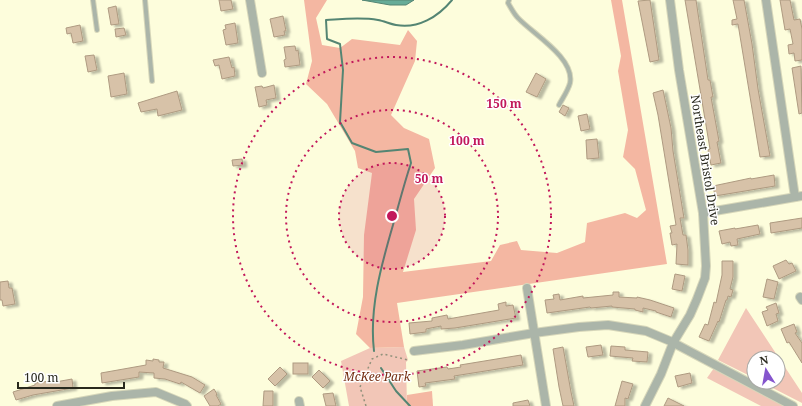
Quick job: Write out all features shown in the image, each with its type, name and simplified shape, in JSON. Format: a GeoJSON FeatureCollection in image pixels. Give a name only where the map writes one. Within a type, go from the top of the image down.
{"type":"FeatureCollection","features":[{"type":"Feature","properties":{"kind":"street"},"geometry":{"type":"LineString","coordinates":[[250,0],[262,73]]}},
{"type":"Feature","properties":{"kind":"street","name":"Northeast Bristol Drive"},"geometry":{"type":"LineString","coordinates":[[645,406],[661,374],[673,343],[690,315],[697,299],[704,278],[706,266],[703,213],[679,70],[670,0]]}},
{"type":"Feature","properties":{"kind":"street"},"geometry":{"type":"LineString","coordinates":[[703,213],[799,197],[766,0]]}},
{"type":"Feature","properties":{"kind":"street"},"geometry":{"type":"LineString","coordinates":[[527,288],[546,406]]}},
{"type":"Feature","properties":{"kind":"street"},"geometry":{"type":"LineString","coordinates":[[414,351],[463,345],[534,333],[608,325],[646,331],[673,343],[793,406]]}},
{"type":"Feature","properties":{"kind":"street"},"geometry":{"type":"LineString","coordinates":[[57,406],[112,396],[156,392],[187,406]]}},
{"type":"Feature","properties":{"kind":"lane"},"geometry":{"type":"LineString","coordinates":[[92,0],[97,30]]}},
{"type":"Feature","properties":{"kind":"lane"},"geometry":{"type":"LineString","coordinates":[[145,0],[152,81]]}},
{"type":"Feature","properties":{"kind":"lane"},"geometry":{"type":"LineString","coordinates":[[509,0],[508,3],[518,18],[559,55],[568,70],[570,84],[559,105]]}},
{"type":"Feature","properties":{"kind":"path"},"geometry":{"type":"LineString","coordinates":[[366,406],[360,387],[372,359],[383,354],[408,360]]}},
{"type":"Feature","properties":{"kind":"green space"},"geometry":{"type":"Polygon","coordinates":[[[746,308],[774,350],[746,350],[746,374],[718,360],[746,308]]]}},
{"type":"Feature","properties":{"kind":"green space","name":"McKee Park"},"geometry":{"type":"Polygon","coordinates":[[[404,347],[408,360],[406,362],[407,406],[349,406],[341,361],[370,348],[404,347]]]}},
{"type":"Feature","properties":{"kind":"green space"},"geometry":{"type":"Polygon","coordinates":[[[714,368],[746,385],[746,390],[755,390],[785,406],[761,406],[707,378],[714,368]]]}},
{"type":"Feature","properties":{"kind":"green space"},"geometry":{"type":"Polygon","coordinates":[[[786,369],[802,393],[802,403],[777,390],[786,390],[786,369]]]}},
{"type":"Feature","properties":{"kind":"shaded area"},"geometry":{"type":"Polygon","coordinates":[[[304,0],[327,0],[316,18],[322,45],[340,48],[352,39],[400,45],[408,30],[417,41],[415,61],[391,115],[404,128],[429,139],[435,168],[414,199],[416,230],[403,272],[491,261],[500,245],[517,241],[521,250],[557,253],[585,242],[587,223],[625,213],[637,218],[646,210],[635,169],[623,157],[628,130],[618,71],[621,56],[611,0],[622,0],[667,264],[397,303],[404,347],[370,348],[356,334],[363,297],[364,235],[372,173],[358,168],[355,151],[327,104],[306,84],[312,61],[304,0]]]}},
{"type":"Feature","properties":{"kind":"shaded area"},"geometry":{"type":"Polygon","coordinates":[[[432,391],[433,406],[407,406],[407,395],[432,391]]]}},
{"type":"Feature","properties":{"kind":"water"},"geometry":{"type":"Polygon","coordinates":[[[362,0],[414,0],[406,5],[390,5],[362,0]]]}},
{"type":"Feature","properties":{"kind":"building"},"geometry":{"type":"Polygon","coordinates":[[[219,0],[231,0],[233,9],[221,11],[219,0]]]}},
{"type":"Feature","properties":{"kind":"building"},"geometry":{"type":"Polygon","coordinates":[[[650,0],[659,60],[650,62],[638,1],[650,0]]]}},
{"type":"Feature","properties":{"kind":"building"},"geometry":{"type":"Polygon","coordinates":[[[685,0],[696,0],[708,80],[710,80],[713,97],[711,97],[719,141],[717,142],[721,163],[711,165],[708,150],[710,149],[685,0]]]}},
{"type":"Feature","properties":{"kind":"building"},"geometry":{"type":"Polygon","coordinates":[[[733,0],[744,0],[770,156],[760,157],[738,24],[732,25],[732,20],[737,19],[733,0]]]}},
{"type":"Feature","properties":{"kind":"building"},"geometry":{"type":"Polygon","coordinates":[[[780,0],[790,0],[794,20],[800,19],[802,29],[802,60],[795,61],[794,53],[789,54],[788,45],[793,44],[790,29],[785,30],[780,0]]]}},
{"type":"Feature","properties":{"kind":"building"},"geometry":{"type":"Polygon","coordinates":[[[116,6],[119,24],[111,25],[108,8],[116,6]]]}},
{"type":"Feature","properties":{"kind":"building"},"geometry":{"type":"Polygon","coordinates":[[[283,16],[286,31],[284,31],[285,35],[274,37],[270,19],[283,16]]]}},
{"type":"Feature","properties":{"kind":"building"},"geometry":{"type":"Polygon","coordinates":[[[235,23],[238,43],[226,45],[223,30],[226,29],[225,25],[235,23]]]}},
{"type":"Feature","properties":{"kind":"building"},"geometry":{"type":"Polygon","coordinates":[[[80,25],[83,41],[73,43],[71,33],[67,34],[66,28],[80,25]]]}},
{"type":"Feature","properties":{"kind":"building"},"geometry":{"type":"Polygon","coordinates":[[[124,28],[126,35],[116,37],[115,29],[124,28]]]}},
{"type":"Feature","properties":{"kind":"building"},"geometry":{"type":"Polygon","coordinates":[[[295,46],[296,51],[298,50],[300,65],[285,67],[284,60],[286,59],[284,47],[295,46]]]}},
{"type":"Feature","properties":{"kind":"building"},"geometry":{"type":"Polygon","coordinates":[[[94,55],[97,70],[88,72],[85,56],[94,55]]]}},
{"type":"Feature","properties":{"kind":"building"},"geometry":{"type":"Polygon","coordinates":[[[229,57],[232,68],[234,67],[235,76],[222,79],[219,65],[215,66],[213,60],[229,57]]]}},
{"type":"Feature","properties":{"kind":"building"},"geometry":{"type":"Polygon","coordinates":[[[801,66],[802,113],[799,114],[792,68],[801,66]]]}},
{"type":"Feature","properties":{"kind":"building"},"geometry":{"type":"Polygon","coordinates":[[[124,73],[127,94],[111,97],[108,76],[124,73]]]}},
{"type":"Feature","properties":{"kind":"building"},"geometry":{"type":"Polygon","coordinates":[[[536,73],[546,79],[537,97],[526,92],[536,73]]]}},
{"type":"Feature","properties":{"kind":"building"},"geometry":{"type":"Polygon","coordinates":[[[274,85],[276,98],[266,100],[267,105],[259,107],[255,87],[262,86],[263,88],[274,85]]]}},
{"type":"Feature","properties":{"kind":"building"},"geometry":{"type":"Polygon","coordinates":[[[663,90],[671,128],[673,151],[684,218],[680,218],[683,235],[686,235],[688,265],[676,264],[677,244],[672,245],[670,233],[672,233],[670,226],[676,225],[653,93],[663,90]]]}},
{"type":"Feature","properties":{"kind":"building"},"geometry":{"type":"Polygon","coordinates":[[[177,91],[182,110],[158,116],[157,109],[141,112],[138,103],[177,91]]]}},
{"type":"Feature","properties":{"kind":"building"},"geometry":{"type":"Polygon","coordinates":[[[563,105],[569,108],[565,116],[559,112],[563,105]]]}},
{"type":"Feature","properties":{"kind":"building"},"geometry":{"type":"Polygon","coordinates":[[[587,114],[590,129],[581,131],[578,116],[587,114]]]}},
{"type":"Feature","properties":{"kind":"building"},"geometry":{"type":"Polygon","coordinates":[[[597,139],[599,158],[587,159],[586,140],[597,139]]]}},
{"type":"Feature","properties":{"kind":"building"},"geometry":{"type":"Polygon","coordinates":[[[242,159],[243,165],[233,166],[232,160],[242,159]]]}},
{"type":"Feature","properties":{"kind":"building"},"geometry":{"type":"Polygon","coordinates":[[[774,175],[775,186],[715,196],[713,186],[774,175]]]}},
{"type":"Feature","properties":{"kind":"building"},"geometry":{"type":"Polygon","coordinates":[[[802,218],[802,228],[771,233],[770,223],[802,218]]]}},
{"type":"Feature","properties":{"kind":"building"},"geometry":{"type":"Polygon","coordinates":[[[758,225],[760,234],[737,239],[738,245],[731,246],[730,242],[722,244],[719,231],[758,225]]]}},
{"type":"Feature","properties":{"kind":"building"},"geometry":{"type":"Polygon","coordinates":[[[786,260],[789,264],[792,263],[796,271],[779,279],[773,266],[786,260]]]}},
{"type":"Feature","properties":{"kind":"building"},"geometry":{"type":"Polygon","coordinates":[[[722,261],[733,261],[733,277],[730,289],[733,290],[731,297],[728,296],[726,300],[719,322],[718,321],[709,341],[699,337],[705,324],[708,325],[714,302],[716,303],[722,275],[722,261]]]}},
{"type":"Feature","properties":{"kind":"building"},"geometry":{"type":"Polygon","coordinates":[[[675,274],[685,276],[682,291],[672,289],[675,274]]]}},
{"type":"Feature","properties":{"kind":"building"},"geometry":{"type":"Polygon","coordinates":[[[767,279],[778,282],[774,299],[763,297],[767,279]]]}},
{"type":"Feature","properties":{"kind":"building"},"geometry":{"type":"Polygon","coordinates":[[[8,281],[9,288],[12,288],[15,304],[3,306],[2,300],[0,300],[0,282],[8,281]]]}},
{"type":"Feature","properties":{"kind":"building"},"geometry":{"type":"Polygon","coordinates":[[[613,292],[619,292],[619,297],[637,297],[674,308],[671,317],[643,308],[643,312],[635,309],[612,306],[590,307],[547,313],[545,300],[554,299],[553,295],[559,294],[560,300],[583,296],[583,298],[613,295],[613,292]]]}},
{"type":"Feature","properties":{"kind":"building"},"geometry":{"type":"Polygon","coordinates":[[[506,302],[506,306],[513,305],[516,318],[455,328],[441,329],[441,326],[426,329],[426,332],[410,334],[409,323],[432,321],[432,318],[447,315],[448,319],[499,310],[498,304],[506,302]]]}},
{"type":"Feature","properties":{"kind":"building"},"geometry":{"type":"Polygon","coordinates":[[[776,303],[779,313],[776,314],[778,321],[767,326],[762,312],[768,310],[766,307],[776,303]]]}},
{"type":"Feature","properties":{"kind":"building"},"geometry":{"type":"Polygon","coordinates":[[[794,324],[797,332],[795,333],[802,343],[802,363],[789,342],[787,343],[781,329],[794,324]]]}},
{"type":"Feature","properties":{"kind":"building"},"geometry":{"type":"Polygon","coordinates":[[[601,345],[603,355],[588,357],[586,347],[601,345]]]}},
{"type":"Feature","properties":{"kind":"building"},"geometry":{"type":"Polygon","coordinates":[[[611,346],[625,347],[625,350],[648,352],[647,362],[632,361],[633,358],[610,356],[611,346]]]}},
{"type":"Feature","properties":{"kind":"building"},"geometry":{"type":"Polygon","coordinates":[[[563,347],[574,406],[563,406],[559,387],[553,349],[563,347]]]}},
{"type":"Feature","properties":{"kind":"building"},"geometry":{"type":"Polygon","coordinates":[[[521,355],[523,365],[454,376],[455,379],[425,383],[426,386],[419,387],[417,371],[447,367],[448,369],[461,367],[460,365],[521,355]]]}},
{"type":"Feature","properties":{"kind":"building"},"geometry":{"type":"Polygon","coordinates":[[[153,359],[159,360],[159,362],[164,362],[163,368],[192,377],[205,385],[200,393],[181,382],[180,384],[165,379],[154,378],[154,373],[139,372],[139,377],[102,383],[101,373],[146,365],[146,360],[153,361],[153,359]]]}},
{"type":"Feature","properties":{"kind":"building"},"geometry":{"type":"Polygon","coordinates":[[[293,363],[308,363],[308,374],[293,374],[293,363]]]}},
{"type":"Feature","properties":{"kind":"building"},"geometry":{"type":"Polygon","coordinates":[[[280,367],[287,374],[275,386],[268,379],[280,367]]]}},
{"type":"Feature","properties":{"kind":"building"},"geometry":{"type":"Polygon","coordinates":[[[319,370],[330,381],[323,388],[312,377],[319,370]]]}},
{"type":"Feature","properties":{"kind":"building"},"geometry":{"type":"Polygon","coordinates":[[[690,373],[692,383],[678,387],[675,376],[690,373]]]}},
{"type":"Feature","properties":{"kind":"building"},"geometry":{"type":"Polygon","coordinates":[[[72,379],[73,388],[33,395],[16,400],[13,392],[35,385],[35,383],[50,381],[50,383],[72,379]]]}},
{"type":"Feature","properties":{"kind":"building"},"geometry":{"type":"Polygon","coordinates":[[[622,381],[633,384],[628,399],[625,398],[625,406],[615,406],[622,381]]]}},
{"type":"Feature","properties":{"kind":"building"},"geometry":{"type":"Polygon","coordinates":[[[214,389],[221,404],[218,406],[210,406],[204,396],[214,389]]]}},
{"type":"Feature","properties":{"kind":"building"},"geometry":{"type":"Polygon","coordinates":[[[264,391],[273,391],[273,406],[263,406],[264,391]]]}},
{"type":"Feature","properties":{"kind":"building"},"geometry":{"type":"Polygon","coordinates":[[[333,393],[336,406],[326,406],[323,394],[333,393]]]}},
{"type":"Feature","properties":{"kind":"building"},"geometry":{"type":"Polygon","coordinates":[[[668,398],[684,406],[664,406],[668,398]]]}},
{"type":"Feature","properties":{"kind":"building"},"geometry":{"type":"Polygon","coordinates":[[[528,400],[530,406],[513,406],[513,403],[528,400]]]}},
{"type":"Feature","properties":{"kind":"waterway"},"geometry":{"type":"LineString","coordinates":[[374,351],[373,319],[380,272],[411,163],[408,149],[376,152],[352,143],[340,122],[343,70],[340,44],[327,39],[326,20],[352,18],[380,20],[404,26],[412,25],[434,16],[452,0]]}},
{"type":"Feature","properties":{"kind":"waterway"},"geometry":{"type":"LineString","coordinates":[[381,368],[396,391],[410,406]]}}]}
